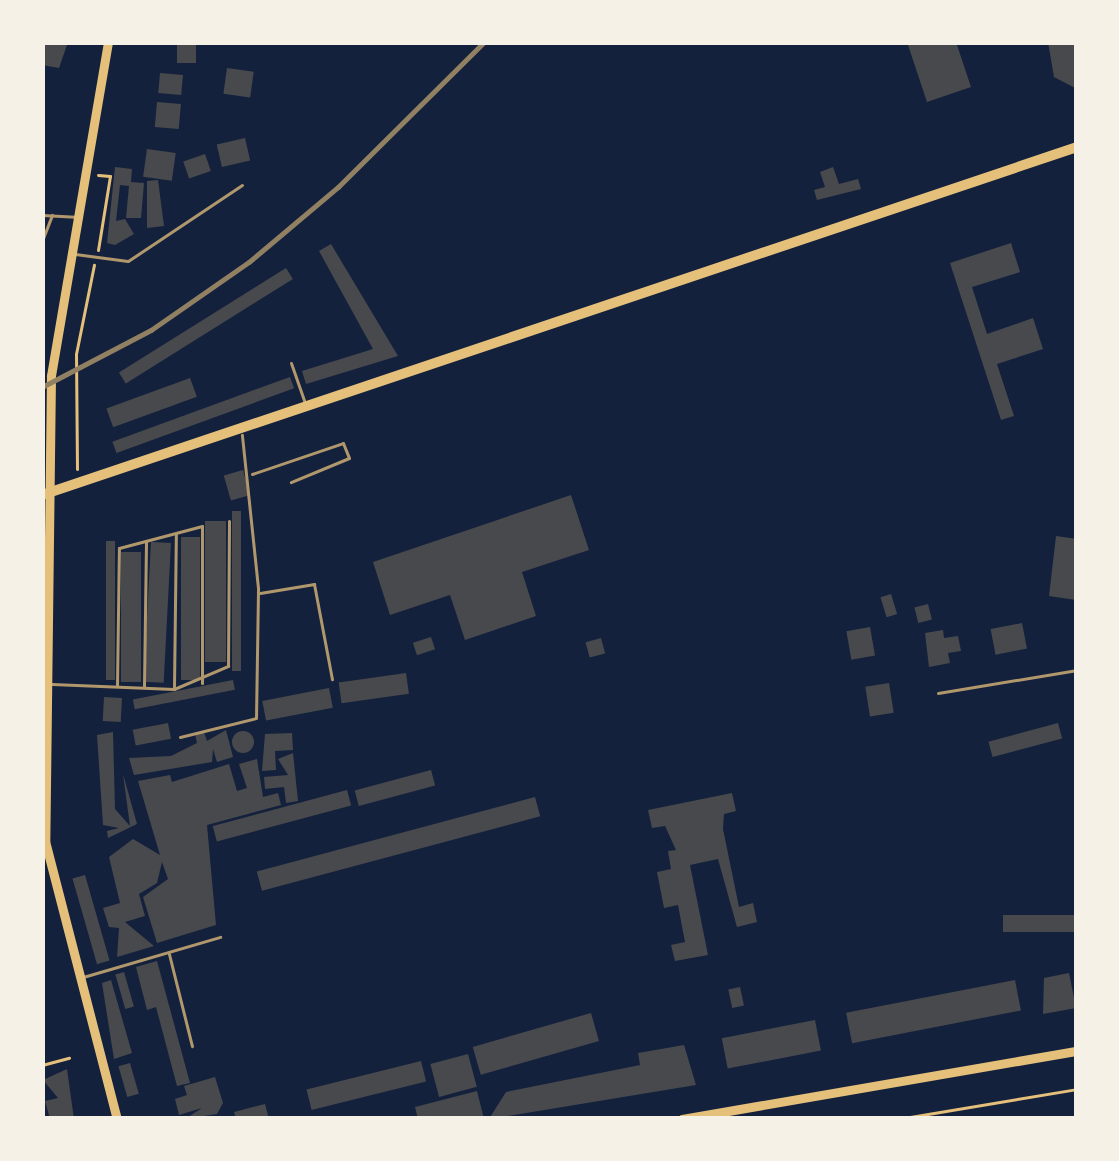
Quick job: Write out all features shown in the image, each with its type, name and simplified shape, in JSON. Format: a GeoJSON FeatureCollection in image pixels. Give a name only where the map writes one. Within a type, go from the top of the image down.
{"type":"FeatureCollection","features":[{"type":"Feature","properties":{"kind":"main road"},"geometry":{"type":"LineString","coordinates":[[108,42],[51,376],[45,494],[45,841],[117,1119]]}},
{"type":"Feature","properties":{"kind":"main road"},"geometry":{"type":"LineString","coordinates":[[45,494],[1077,147]]}},
{"type":"Feature","properties":{"kind":"main road"},"geometry":{"type":"LineString","coordinates":[[682,1119],[1077,1051]]}},
{"type":"Feature","properties":{"kind":"lane"},"geometry":{"type":"LineString","coordinates":[[70,253],[128,261],[242,185]]}},
{"type":"Feature","properties":{"kind":"lane"},"geometry":{"type":"LineString","coordinates":[[42,215],[76,217]]}},
{"type":"Feature","properties":{"kind":"lane"},"geometry":{"type":"LineString","coordinates":[[42,242],[52,215]]}},
{"type":"Feature","properties":{"kind":"lane"},"geometry":{"type":"LineString","coordinates":[[291,362],[306,404]]}},
{"type":"Feature","properties":{"kind":"lane"},"geometry":{"type":"LineString","coordinates":[[180,737],[256,718],[259,593],[250,474],[239,427]]}},
{"type":"Feature","properties":{"kind":"lane"},"geometry":{"type":"LineString","coordinates":[[250,474],[343,443],[349,458],[291,482]]}},
{"type":"Feature","properties":{"kind":"lane"},"geometry":{"type":"LineString","coordinates":[[46,684],[174,688],[202,683],[228,666],[229,521]]}},
{"type":"Feature","properties":{"kind":"lane"},"geometry":{"type":"LineString","coordinates":[[117,686],[119,548],[202,526],[202,683]]}},
{"type":"Feature","properties":{"kind":"lane"},"geometry":{"type":"LineString","coordinates":[[174,688],[176,533]]}},
{"type":"Feature","properties":{"kind":"lane"},"geometry":{"type":"LineString","coordinates":[[144,688],[146,541]]}},
{"type":"Feature","properties":{"kind":"lane"},"geometry":{"type":"LineString","coordinates":[[259,593],[314,584],[332,679]]}},
{"type":"Feature","properties":{"kind":"lane"},"geometry":{"type":"LineString","coordinates":[[938,693],[1077,670]]}},
{"type":"Feature","properties":{"kind":"lane"},"geometry":{"type":"LineString","coordinates":[[81,978],[220,938]]}},
{"type":"Feature","properties":{"kind":"lane"},"geometry":{"type":"LineString","coordinates":[[168,952],[192,1046]]}},
{"type":"Feature","properties":{"kind":"path"},"geometry":{"type":"LineString","coordinates":[[76,471],[76,354],[110,176],[82,173]]}},
{"type":"Feature","properties":{"kind":"path"},"geometry":{"type":"LineString","coordinates":[[42,1065],[68,1058]]}},
{"type":"Feature","properties":{"kind":"path"},"geometry":{"type":"LineString","coordinates":[[898,1119],[1077,1089]]}},
{"type":"Feature","properties":{"kind":"building"},"geometry":{"type":"Polygon","coordinates":[[[68,42],[59,68],[42,65],[42,45],[68,42]]]}},
{"type":"Feature","properties":{"kind":"building"},"geometry":{"type":"Polygon","coordinates":[[[177,42],[196,42],[196,63],[177,63],[177,42]]]}},
{"type":"Feature","properties":{"kind":"building"},"geometry":{"type":"Polygon","coordinates":[[[907,42],[956,42],[971,87],[927,102],[907,42]]]}},
{"type":"Feature","properties":{"kind":"building"},"geometry":{"type":"Polygon","coordinates":[[[1048,42],[1077,42],[1077,89],[1054,77],[1048,42]]]}},
{"type":"Feature","properties":{"kind":"building"},"geometry":{"type":"Polygon","coordinates":[[[227,68],[254,72],[250,98],[223,94],[227,68]]]}},
{"type":"Feature","properties":{"kind":"building"},"geometry":{"type":"Polygon","coordinates":[[[160,73],[183,75],[181,95],[158,93],[160,73]]]}},
{"type":"Feature","properties":{"kind":"building"},"geometry":{"type":"Polygon","coordinates":[[[157,102],[181,104],[179,129],[155,127],[157,102]]]}},
{"type":"Feature","properties":{"kind":"building"},"geometry":{"type":"Polygon","coordinates":[[[245,138],[250,160],[222,167],[217,145],[245,138]]]}},
{"type":"Feature","properties":{"kind":"building"},"geometry":{"type":"Polygon","coordinates":[[[147,149],[176,153],[172,181],[143,177],[147,149]]]}},
{"type":"Feature","properties":{"kind":"building"},"geometry":{"type":"Polygon","coordinates":[[[205,154],[211,171],[189,179],[183,161],[205,154]]]}},
{"type":"Feature","properties":{"kind":"building"},"geometry":{"type":"Polygon","coordinates":[[[115,167],[132,169],[131,182],[144,183],[141,218],[126,218],[129,186],[120,185],[116,221],[125,219],[134,234],[115,245],[107,243],[115,167]]]}},
{"type":"Feature","properties":{"kind":"building"},"geometry":{"type":"Polygon","coordinates":[[[833,167],[839,184],[858,179],[861,189],[817,200],[814,190],[825,187],[820,172],[833,167]]]}},
{"type":"Feature","properties":{"kind":"building"},"geometry":{"type":"Polygon","coordinates":[[[158,180],[164,226],[147,228],[147,181],[158,180]]]}},
{"type":"Feature","properties":{"kind":"building"},"geometry":{"type":"Polygon","coordinates":[[[1011,243],[1020,272],[972,287],[987,334],[1033,318],[1043,349],[997,364],[1014,416],[1001,420],[950,263],[1011,243]]]}},
{"type":"Feature","properties":{"kind":"building"},"geometry":{"type":"Polygon","coordinates":[[[331,244],[398,356],[306,384],[302,371],[373,349],[319,251],[331,244]]]}},
{"type":"Feature","properties":{"kind":"building"},"geometry":{"type":"Polygon","coordinates":[[[286,268],[293,279],[126,383],[119,372],[286,268]]]}},
{"type":"Feature","properties":{"kind":"building"},"geometry":{"type":"Polygon","coordinates":[[[290,377],[294,388],[117,453],[112,442],[290,377]]]}},
{"type":"Feature","properties":{"kind":"building"},"geometry":{"type":"Polygon","coordinates":[[[190,378],[197,397],[113,427],[106,408],[190,378]]]}},
{"type":"Feature","properties":{"kind":"building"},"geometry":{"type":"Polygon","coordinates":[[[243,470],[250,495],[231,501],[224,476],[243,470]]]}},
{"type":"Feature","properties":{"kind":"building"},"geometry":{"type":"Polygon","coordinates":[[[571,495],[589,550],[522,572],[536,616],[465,640],[450,595],[390,615],[373,562],[571,495]]]}},
{"type":"Feature","properties":{"kind":"building"},"geometry":{"type":"Polygon","coordinates":[[[232,511],[241,511],[241,671],[232,671],[232,511]]]}},
{"type":"Feature","properties":{"kind":"building"},"geometry":{"type":"Polygon","coordinates":[[[205,521],[226,521],[226,662],[205,662],[205,521]]]}},
{"type":"Feature","properties":{"kind":"building"},"geometry":{"type":"Polygon","coordinates":[[[1056,536],[1077,539],[1076,600],[1049,596],[1056,536]]]}},
{"type":"Feature","properties":{"kind":"building"},"geometry":{"type":"Polygon","coordinates":[[[181,537],[200,537],[200,680],[181,680],[181,537]]]}},
{"type":"Feature","properties":{"kind":"building"},"geometry":{"type":"Polygon","coordinates":[[[106,541],[115,541],[115,680],[106,680],[106,541]]]}},
{"type":"Feature","properties":{"kind":"building"},"geometry":{"type":"Polygon","coordinates":[[[151,542],[171,543],[164,683],[144,682],[151,542]]]}},
{"type":"Feature","properties":{"kind":"building"},"geometry":{"type":"Polygon","coordinates":[[[121,552],[141,552],[141,682],[121,682],[121,552]]]}},
{"type":"Feature","properties":{"kind":"building"},"geometry":{"type":"Polygon","coordinates":[[[891,594],[897,614],[887,617],[880,597],[891,594]]]}},
{"type":"Feature","properties":{"kind":"building"},"geometry":{"type":"Polygon","coordinates":[[[928,604],[932,620],[918,623],[914,607],[928,604]]]}},
{"type":"Feature","properties":{"kind":"building"},"geometry":{"type":"Polygon","coordinates":[[[1022,623],[1027,649],[996,655],[991,629],[1022,623]]]}},
{"type":"Feature","properties":{"kind":"building"},"geometry":{"type":"Polygon","coordinates":[[[870,627],[875,656],[851,660],[846,631],[870,627]]]}},
{"type":"Feature","properties":{"kind":"building"},"geometry":{"type":"Polygon","coordinates":[[[943,630],[944,638],[958,636],[961,651],[948,653],[950,663],[929,667],[925,633],[943,630]]]}},
{"type":"Feature","properties":{"kind":"building"},"geometry":{"type":"Polygon","coordinates":[[[431,637],[435,649],[417,655],[413,643],[431,637]]]}},
{"type":"Feature","properties":{"kind":"building"},"geometry":{"type":"Polygon","coordinates":[[[601,638],[605,653],[590,658],[586,642],[601,638]]]}},
{"type":"Feature","properties":{"kind":"building"},"geometry":{"type":"Polygon","coordinates":[[[406,673],[409,694],[342,703],[339,682],[406,673]]]}},
{"type":"Feature","properties":{"kind":"building"},"geometry":{"type":"Polygon","coordinates":[[[233,680],[235,690],[135,709],[133,699],[233,680]]]}},
{"type":"Feature","properties":{"kind":"building"},"geometry":{"type":"Polygon","coordinates":[[[889,683],[894,713],[870,716],[865,687],[889,683]]]}},
{"type":"Feature","properties":{"kind":"building"},"geometry":{"type":"Polygon","coordinates":[[[329,688],[333,708],[266,721],[262,701],[329,688]]]}},
{"type":"Feature","properties":{"kind":"building"},"geometry":{"type":"Polygon","coordinates":[[[104,697],[122,698],[121,722],[103,721],[104,697]]]}},
{"type":"Feature","properties":{"kind":"building"},"geometry":{"type":"Polygon","coordinates":[[[168,723],[171,739],[136,746],[133,730],[168,723]]]}},
{"type":"Feature","properties":{"kind":"building"},"geometry":{"type":"Polygon","coordinates":[[[1058,723],[1062,738],[993,757],[988,742],[1058,723]]]}},
{"type":"Feature","properties":{"kind":"building"},"geometry":{"type":"Polygon","coordinates":[[[226,730],[233,757],[217,762],[213,749],[212,762],[134,775],[129,758],[171,756],[197,743],[195,734],[204,732],[207,741],[226,730]]]}},
{"type":"Feature","properties":{"kind":"building"},"geometry":{"type":"Polygon","coordinates":[[[243,731],[254,742],[243,753],[232,742],[243,731]]]}},
{"type":"Feature","properties":{"kind":"building"},"geometry":{"type":"Polygon","coordinates":[[[113,732],[115,809],[130,826],[123,774],[137,824],[108,838],[107,831],[119,828],[103,825],[97,735],[113,732]]]}},
{"type":"Feature","properties":{"kind":"building"},"geometry":{"type":"Polygon","coordinates":[[[292,733],[293,750],[275,751],[276,770],[262,771],[265,734],[292,733]]]}},
{"type":"Feature","properties":{"kind":"building"},"geometry":{"type":"Polygon","coordinates":[[[293,753],[298,801],[286,803],[284,787],[265,789],[264,777],[288,775],[278,759],[293,753]]]}},
{"type":"Feature","properties":{"kind":"building"},"geometry":{"type":"Polygon","coordinates":[[[257,759],[263,797],[278,793],[281,805],[207,825],[216,925],[157,943],[143,897],[168,879],[162,862],[157,883],[139,894],[145,916],[125,922],[154,946],[117,957],[119,928],[109,927],[103,908],[120,903],[109,857],[133,839],[160,855],[138,781],[170,775],[172,782],[229,764],[237,791],[247,788],[239,764],[257,759]]]}},
{"type":"Feature","properties":{"kind":"building"},"geometry":{"type":"Polygon","coordinates":[[[431,770],[435,785],[359,806],[355,790],[431,770]]]}},
{"type":"Feature","properties":{"kind":"building"},"geometry":{"type":"Polygon","coordinates":[[[347,790],[351,805],[217,841],[213,826],[347,790]]]}},
{"type":"Feature","properties":{"kind":"building"},"geometry":{"type":"Polygon","coordinates":[[[732,793],[736,811],[724,814],[723,829],[739,907],[753,903],[757,922],[737,927],[718,859],[690,865],[708,955],[675,961],[671,945],[685,942],[678,905],[664,908],[657,872],[671,869],[668,851],[676,850],[665,826],[652,828],[648,810],[732,793]]]}},
{"type":"Feature","properties":{"kind":"building"},"geometry":{"type":"Polygon","coordinates":[[[535,797],[540,816],[262,891],[257,872],[535,797]]]}},
{"type":"Feature","properties":{"kind":"building"},"geometry":{"type":"Polygon","coordinates":[[[85,875],[110,961],[97,964],[73,879],[85,875]]]}},
{"type":"Feature","properties":{"kind":"building"},"geometry":{"type":"Polygon","coordinates":[[[1003,915],[1077,915],[1077,932],[1003,932],[1003,915]]]}},
{"type":"Feature","properties":{"kind":"building"},"geometry":{"type":"Polygon","coordinates":[[[157,961],[190,1083],[177,1086],[156,1007],[147,1010],[136,967],[157,961]]]}},
{"type":"Feature","properties":{"kind":"building"},"geometry":{"type":"Polygon","coordinates":[[[124,972],[134,1007],[125,1009],[115,974],[124,972]]]}},
{"type":"Feature","properties":{"kind":"building"},"geometry":{"type":"Polygon","coordinates":[[[1069,973],[1076,1008],[1043,1014],[1044,978],[1069,973]]]}},
{"type":"Feature","properties":{"kind":"building"},"geometry":{"type":"Polygon","coordinates":[[[111,980],[132,1053],[114,1059],[102,983],[111,980]]]}},
{"type":"Feature","properties":{"kind":"building"},"geometry":{"type":"Polygon","coordinates":[[[1015,980],[1021,1010],[852,1043],[846,1013],[1015,980]]]}},
{"type":"Feature","properties":{"kind":"building"},"geometry":{"type":"Polygon","coordinates":[[[740,987],[744,1006],[732,1008],[728,989],[740,987]]]}},
{"type":"Feature","properties":{"kind":"building"},"geometry":{"type":"Polygon","coordinates":[[[591,1013],[599,1041],[481,1075],[473,1047],[591,1013]]]}},
{"type":"Feature","properties":{"kind":"building"},"geometry":{"type":"Polygon","coordinates":[[[815,1020],[821,1050],[728,1069],[722,1038],[815,1020]]]}},
{"type":"Feature","properties":{"kind":"building"},"geometry":{"type":"Polygon","coordinates":[[[684,1045],[696,1085],[489,1119],[506,1092],[640,1065],[638,1053],[684,1045]]]}},
{"type":"Feature","properties":{"kind":"building"},"geometry":{"type":"Polygon","coordinates":[[[468,1054],[477,1087],[439,1097],[430,1064],[468,1054]]]}},
{"type":"Feature","properties":{"kind":"building"},"geometry":{"type":"Polygon","coordinates":[[[421,1061],[426,1081],[312,1110],[307,1090],[421,1061]]]}},
{"type":"Feature","properties":{"kind":"building"},"geometry":{"type":"Polygon","coordinates":[[[130,1063],[139,1094],[127,1097],[118,1066],[130,1063]]]}},
{"type":"Feature","properties":{"kind":"building"},"geometry":{"type":"Polygon","coordinates":[[[67,1069],[74,1119],[50,1119],[45,1101],[58,1098],[43,1080],[67,1069]]]}},
{"type":"Feature","properties":{"kind":"building"},"geometry":{"type":"Polygon","coordinates":[[[215,1077],[223,1103],[217,1114],[185,1119],[202,1108],[179,1115],[175,1099],[187,1095],[184,1086],[215,1077]]]}},
{"type":"Feature","properties":{"kind":"building"},"geometry":{"type":"Polygon","coordinates":[[[477,1091],[484,1119],[418,1119],[415,1107],[477,1091]]]}},
{"type":"Feature","properties":{"kind":"building"},"geometry":{"type":"Polygon","coordinates":[[[265,1104],[269,1119],[236,1119],[234,1112],[265,1104]]]}},
{"type":"Feature","properties":{"kind":"railway"},"geometry":{"type":"LineString","coordinates":[[42,387],[151,330],[249,262],[338,187],[484,42]]}}]}
